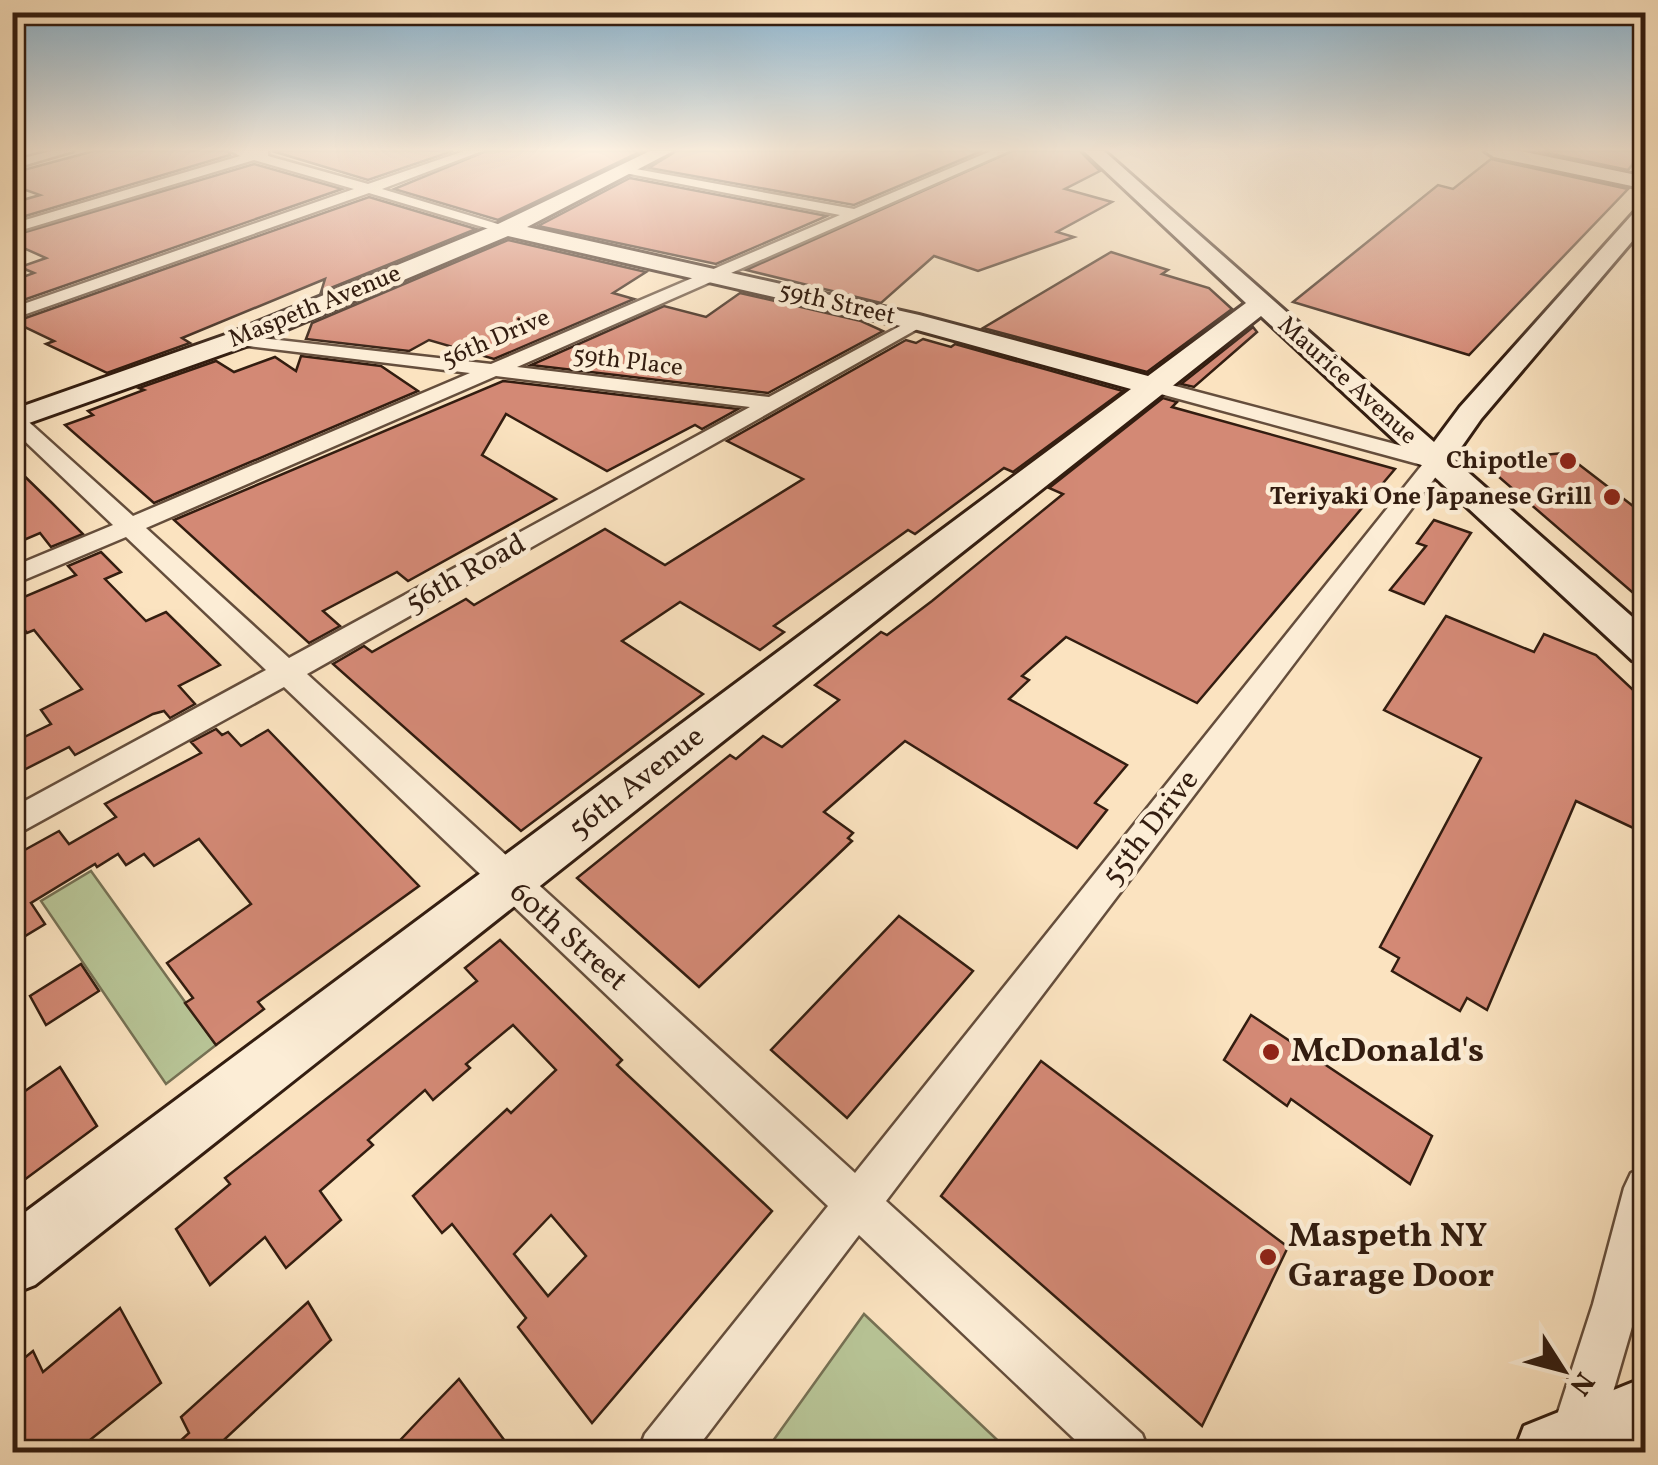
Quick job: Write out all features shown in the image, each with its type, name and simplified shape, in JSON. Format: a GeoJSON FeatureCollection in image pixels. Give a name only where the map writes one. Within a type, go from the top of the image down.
{"type":"FeatureCollection","features":[{"type":"Feature","properties":{"kind":"street"},"geometry":{"type":"LineString","coordinates":[[12,230],[47,219]]}},
{"type":"Feature","properties":{"kind":"street"},"geometry":{"type":"LineString","coordinates":[[12,314],[282,219]]}},
{"type":"Feature","properties":{"kind":"street","name":"59th Street"},"geometry":{"type":"LineString","coordinates":[[473,219],[919,323],[1436,462]]}},
{"type":"Feature","properties":{"kind":"street","name":"Maspeth Avenue"},"geometry":{"type":"LineString","coordinates":[[13,420],[240,339],[526,219]]}},
{"type":"Feature","properties":{"kind":"street","name":"56th Drive"},"geometry":{"type":"LineString","coordinates":[[12,578],[844,219]]}},
{"type":"Feature","properties":{"kind":"street","name":"Maurice Avenue"},"geometry":{"type":"LineString","coordinates":[[1169,219],[1646,651]]}},
{"type":"Feature","properties":{"kind":"street","name":"55th Drive"},"geometry":{"type":"LineString","coordinates":[[663,1452],[1436,462],[1470,413],[1639,219]]}},
{"type":"Feature","properties":{"kind":"street","name":"56th Avenue"},"geometry":{"type":"LineString","coordinates":[[12,1262],[1262,304]]}},
{"type":"Feature","properties":{"kind":"street","name":"56th Road"},"geometry":{"type":"LineString","coordinates":[[12,824],[919,323]]}},
{"type":"Feature","properties":{"kind":"street","name":"59th Place"},"geometry":{"type":"LineString","coordinates":[[240,339],[772,404]]}},
{"type":"Feature","properties":{"kind":"street","name":"60th Street"},"geometry":{"type":"LineString","coordinates":[[13,420],[1124,1452]]}},
{"type":"Feature","properties":{"kind":"street"},"geometry":{"type":"LineString","coordinates":[[1561,1448],[1616,1304],[1646,1188]]}},
{"type":"Feature","properties":{"kind":"street"},"geometry":{"type":"LineString","coordinates":[[1561,1448],[1646,1412]]}},
{"type":"Feature","properties":{"kind":"green space"},"geometry":{"type":"Polygon","coordinates":[[[91,871],[216,1045],[166,1084],[41,901],[91,871]]]}},
{"type":"Feature","properties":{"kind":"green space"},"geometry":{"type":"Polygon","coordinates":[[[864,1314],[1010,1452],[765,1452],[864,1314]]]}},
{"type":"Feature","properties":{"kind":"building"},"geometry":{"type":"Polygon","coordinates":[[[68,219],[255,219],[12,304],[12,281],[34,273],[20,267],[46,258],[12,243],[12,236],[68,219]]]}},
{"type":"Feature","properties":{"kind":"building"},"geometry":{"type":"Polygon","coordinates":[[[305,219],[444,219],[476,229],[321,292],[325,279],[182,338],[190,343],[107,373],[46,344],[54,341],[14,322],[305,219]]]}},
{"type":"Feature","properties":{"kind":"building"},"geometry":{"type":"Polygon","coordinates":[[[551,219],[819,219],[716,264],[538,226],[551,219]]]}},
{"type":"Feature","properties":{"kind":"building"},"geometry":{"type":"Polygon","coordinates":[[[859,219],[1080,219],[1057,232],[1074,237],[978,271],[934,256],[881,303],[746,270],[859,219]]]}},
{"type":"Feature","properties":{"kind":"building"},"geometry":{"type":"Polygon","coordinates":[[[1395,219],[1599,219],[1469,355],[1293,302],[1395,219]]]}},
{"type":"Feature","properties":{"kind":"building"},"geometry":{"type":"Polygon","coordinates":[[[508,240],[646,272],[613,293],[634,299],[494,359],[429,340],[409,351],[306,339],[312,323],[508,240]]]}},
{"type":"Feature","properties":{"kind":"building"},"geometry":{"type":"Polygon","coordinates":[[[1111,252],[1168,270],[1162,274],[1209,288],[1232,309],[1147,372],[983,328],[1111,252]]]}},
{"type":"Feature","properties":{"kind":"building"},"geometry":{"type":"Polygon","coordinates":[[[740,293],[861,321],[883,331],[768,393],[531,365],[664,306],[706,317],[740,293]]]}},
{"type":"Feature","properties":{"kind":"building"},"geometry":{"type":"Polygon","coordinates":[[[1253,327],[1257,332],[1194,387],[1181,384],[1253,327]]]}},
{"type":"Feature","properties":{"kind":"building"},"geometry":{"type":"Polygon","coordinates":[[[923,339],[951,347],[955,344],[1123,391],[1013,472],[1004,468],[915,534],[908,530],[774,626],[784,632],[760,650],[680,602],[622,641],[703,694],[521,831],[333,664],[364,646],[372,652],[466,599],[474,605],[605,529],[665,565],[803,479],[727,441],[906,340],[916,343],[923,339]]]}},
{"type":"Feature","properties":{"kind":"building"},"geometry":{"type":"Polygon","coordinates":[[[301,356],[381,366],[418,391],[154,503],[65,425],[93,415],[88,411],[144,390],[139,388],[216,361],[234,372],[275,357],[296,371],[301,356]]]}},
{"type":"Feature","properties":{"kind":"building"},"geometry":{"type":"Polygon","coordinates":[[[503,381],[738,409],[702,429],[695,425],[607,471],[506,414],[482,455],[556,499],[408,581],[397,572],[323,611],[340,626],[309,643],[174,520],[503,381]]]}},
{"type":"Feature","properties":{"kind":"building"},"geometry":{"type":"Polygon","coordinates":[[[1163,398],[1177,402],[1172,407],[1395,469],[1197,703],[1066,637],[1022,676],[1029,680],[1009,699],[1127,765],[1095,803],[1107,810],[1077,848],[905,741],[824,812],[853,833],[848,838],[852,841],[699,987],[577,878],[730,755],[736,759],[763,736],[782,747],[839,700],[815,685],[881,632],[887,635],[932,601],[1063,494],[1049,488],[1163,398]]]}},
{"type":"Feature","properties":{"kind":"building"},"geometry":{"type":"Polygon","coordinates":[[[1564,453],[1646,516],[1646,604],[1484,464],[1493,464],[1490,460],[1564,453]]]}},
{"type":"Feature","properties":{"kind":"building"},"geometry":{"type":"Polygon","coordinates":[[[12,464],[83,534],[51,547],[40,533],[12,545],[12,464]]]}},
{"type":"Feature","properties":{"kind":"building"},"geometry":{"type":"Polygon","coordinates":[[[1434,520],[1471,533],[1424,604],[1390,590],[1426,546],[1417,543],[1434,520]]]}},
{"type":"Feature","properties":{"kind":"building"},"geometry":{"type":"Polygon","coordinates":[[[101,552],[121,572],[105,579],[146,621],[166,612],[220,665],[179,686],[195,704],[170,718],[164,711],[153,714],[75,755],[69,747],[12,776],[12,743],[51,724],[41,710],[82,689],[34,630],[27,633],[12,613],[12,602],[76,575],[68,566],[101,552]]]}},
{"type":"Feature","properties":{"kind":"building"},"geometry":{"type":"Polygon","coordinates":[[[1446,616],[1534,652],[1544,634],[1596,655],[1646,702],[1646,834],[1576,801],[1487,1010],[1467,998],[1460,1011],[1392,971],[1399,958],[1380,947],[1481,758],[1384,710],[1446,616]]]}},
{"type":"Feature","properties":{"kind":"building"},"geometry":{"type":"Polygon","coordinates":[[[216,729],[222,735],[228,732],[241,746],[268,730],[419,886],[258,1002],[264,1009],[216,1045],[185,1003],[193,998],[167,963],[251,904],[199,839],[154,866],[144,854],[126,865],[118,854],[97,867],[95,864],[31,903],[45,924],[12,944],[12,857],[59,831],[69,844],[116,817],[105,804],[201,753],[191,742],[216,729]]]}},
{"type":"Feature","properties":{"kind":"building"},"geometry":{"type":"Polygon","coordinates":[[[899,916],[973,971],[847,1118],[771,1050],[899,916]]]}},
{"type":"Feature","properties":{"kind":"building"},"geometry":{"type":"Polygon","coordinates":[[[500,940],[622,1060],[617,1065],[772,1211],[592,1423],[518,1327],[526,1318],[452,1224],[442,1233],[413,1196],[507,1109],[511,1113],[556,1070],[513,1025],[466,1064],[470,1068],[433,1100],[425,1090],[368,1140],[373,1145],[320,1191],[341,1220],[286,1268],[265,1237],[210,1285],[176,1229],[230,1184],[225,1178],[477,981],[465,968],[500,940]],[[551,1215],[514,1254],[548,1296],[586,1256],[551,1215]]]}},
{"type":"Feature","properties":{"kind":"building"},"geometry":{"type":"Polygon","coordinates":[[[81,964],[99,991],[46,1025],[30,996],[81,964]]]}},
{"type":"Feature","properties":{"kind":"building"},"geometry":{"type":"Polygon","coordinates":[[[1251,1015],[1432,1136],[1410,1184],[1291,1099],[1287,1106],[1224,1060],[1251,1015]]]}},
{"type":"Feature","properties":{"kind":"building"},"geometry":{"type":"Polygon","coordinates":[[[1041,1061],[1288,1247],[1202,1426],[941,1196],[1041,1061]]]}},
{"type":"Feature","properties":{"kind":"building"},"geometry":{"type":"Polygon","coordinates":[[[60,1067],[97,1126],[12,1189],[12,1100],[60,1067]]]}},
{"type":"Feature","properties":{"kind":"building"},"geometry":{"type":"Polygon","coordinates":[[[308,1302],[331,1340],[211,1452],[168,1452],[189,1433],[181,1417],[308,1302]]]}},
{"type":"Feature","properties":{"kind":"building"},"geometry":{"type":"Polygon","coordinates":[[[120,1308],[161,1383],[75,1452],[12,1452],[12,1368],[33,1351],[43,1372],[120,1308]]]}},
{"type":"Feature","properties":{"kind":"building"},"geometry":{"type":"Polygon","coordinates":[[[459,1379],[513,1452],[389,1452],[422,1417],[459,1379]]]}},
{"type":"Feature","properties":{"kind":"place","name":"Chipotle"},"geometry":{"type":"Point","coordinates":[1568,461]}},
{"type":"Feature","properties":{"kind":"place","name":"Teriyaki One Japanese Grill"},"geometry":{"type":"Point","coordinates":[1612,497]}},
{"type":"Feature","properties":{"kind":"place","name":"McDonald's"},"geometry":{"type":"Point","coordinates":[1271,1052]}},
{"type":"Feature","properties":{"kind":"place","name":"Maspeth NY Garage Door"},"geometry":{"type":"Point","coordinates":[1268,1257]}}]}
